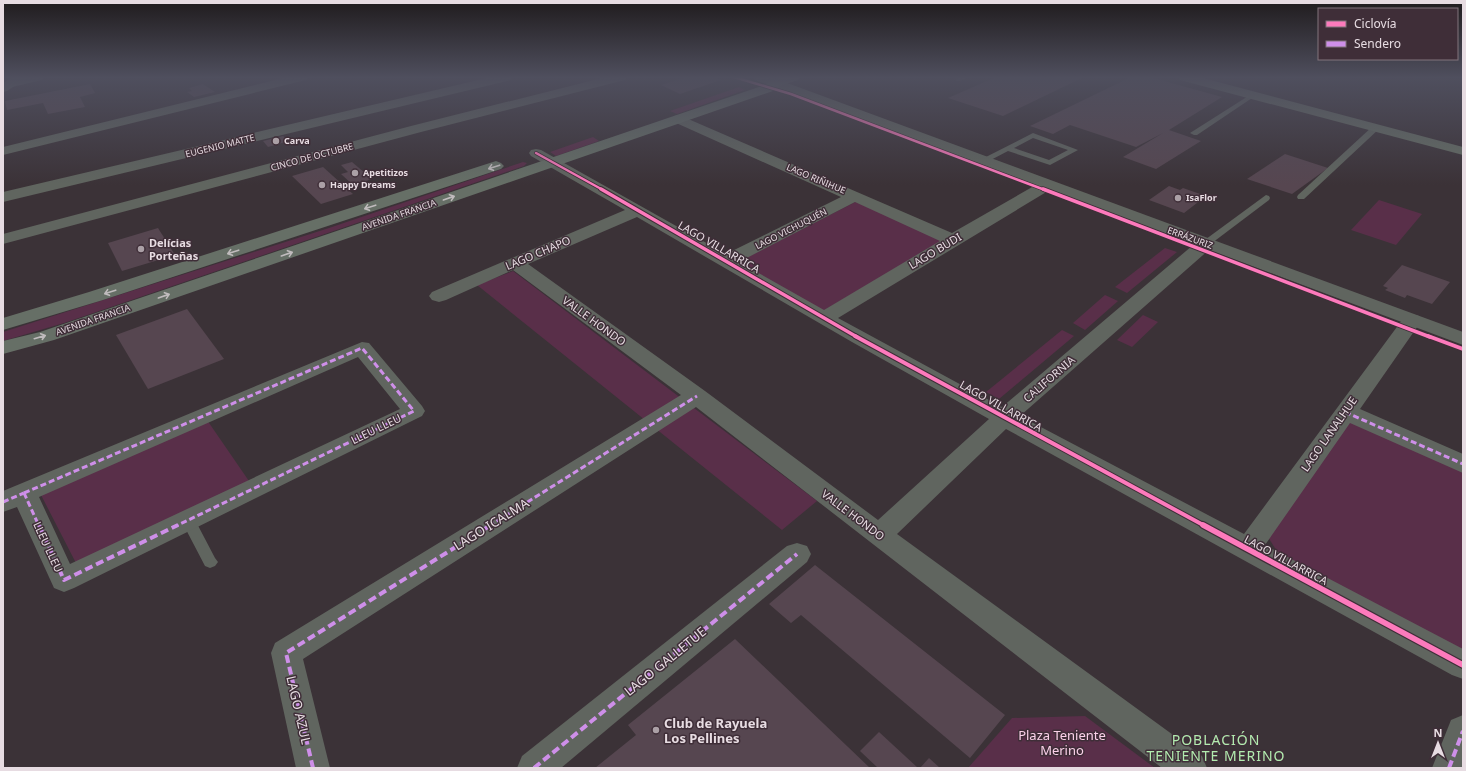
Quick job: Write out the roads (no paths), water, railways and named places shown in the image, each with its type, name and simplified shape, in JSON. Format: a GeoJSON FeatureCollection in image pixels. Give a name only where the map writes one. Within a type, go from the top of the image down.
{"type":"FeatureCollection","features":[{"type":"Feature","properties":{"kind":"highway"},"geometry":{"type":"LineString","coordinates":[[1320,113],[1463,151]]}},
{"type":"Feature","properties":{"kind":"highway"},"geometry":{"type":"LineString","coordinates":[[1354,113],[1463,141]]}},
{"type":"Feature","properties":{"kind":"main road","name":"AVENIDA FRANCIA"},"geometry":{"type":"LineString","coordinates":[[3,348],[93,320],[544,158],[677,113]]}},
{"type":"Feature","properties":{"kind":"main road","name":"AVENIDA FRANCIA"},"geometry":{"type":"LineString","coordinates":[[3,324],[544,158],[626,136],[673,114]]}},
{"type":"Feature","properties":{"kind":"street"},"geometry":{"type":"LineString","coordinates":[[3,151],[157,113]]}},
{"type":"Feature","properties":{"kind":"street","name":"EUGENIO MATTE"},"geometry":{"type":"LineString","coordinates":[[3,197],[356,113]]}},
{"type":"Feature","properties":{"kind":"street","name":"CINCO DE OCTUBRE"},"geometry":{"type":"LineString","coordinates":[[3,239],[479,113]]}},
{"type":"Feature","properties":{"kind":"street","name":"ERRÁZURIZ"},"geometry":{"type":"LineString","coordinates":[[855,113],[1205,244],[1463,338]]}},
{"type":"Feature","properties":{"kind":"street","name":"LAGO RIÑIHUE"},"geometry":{"type":"LineString","coordinates":[[673,114],[953,240]]}},
{"type":"Feature","properties":{"kind":"street","name":"LAGO VILLARRICA"},"geometry":{"type":"LineString","coordinates":[[544,158],[638,210],[824,318],[1004,418],[1463,665]]}},
{"type":"Feature","properties":{"kind":"street","name":"LAGO BUDI"},"geometry":{"type":"LineString","coordinates":[[824,318],[1047,185]]}},
{"type":"Feature","properties":{"kind":"street","name":"LAGO VICHUQUÉN"},"geometry":{"type":"LineString","coordinates":[[727,261],[855,196]]}},
{"type":"Feature","properties":{"kind":"street","name":"LAGO CHAPO"},"geometry":{"type":"LineString","coordinates":[[439,296],[638,210]]}},
{"type":"Feature","properties":{"kind":"street","name":"CALIFORNIA"},"geometry":{"type":"LineString","coordinates":[[879,535],[1004,418],[1205,244]]}},
{"type":"Feature","properties":{"kind":"street","name":"VALLE HONDO"},"geometry":{"type":"LineString","coordinates":[[515,263],[697,396],[879,535],[1190,768]]}},
{"type":"Feature","properties":{"kind":"street","name":"LAGO LANALHUE"},"geometry":{"type":"LineString","coordinates":[[1248,549],[1412,320]]}},
{"type":"Feature","properties":{"kind":"street","name":"LLEU LLEU"},"geometry":{"type":"LineString","coordinates":[[362,348],[414,411],[64,580],[13,498],[362,348]]}},
{"type":"Feature","properties":{"kind":"street","name":"LAGO ICALMA"},"geometry":{"type":"LineString","coordinates":[[286,652],[697,396]]}},
{"type":"Feature","properties":{"kind":"street"},"geometry":{"type":"LineString","coordinates":[[1345,412],[1463,464]]}},
{"type":"Feature","properties":{"kind":"street","name":"LAGO GALLETUE"},"geometry":{"type":"LineString","coordinates":[[534,768],[797,554]]}},
{"type":"Feature","properties":{"kind":"street","name":"LAGO AZUL"},"geometry":{"type":"LineString","coordinates":[[286,652],[313,768]]}},
{"type":"Feature","properties":{"kind":"street"},"geometry":{"type":"LineString","coordinates":[[1449,768],[1463,731]]}},
{"type":"Feature","properties":{"kind":"lane"},"geometry":{"type":"LineString","coordinates":[[1194,133],[1225,113]]}},
{"type":"Feature","properties":{"kind":"lane"},"geometry":{"type":"LineString","coordinates":[[1301,197],[1376,128]]}},
{"type":"Feature","properties":{"kind":"lane"},"geometry":{"type":"LineString","coordinates":[[982,161],[1033,135],[1074,150],[1050,164],[1008,148]]}},
{"type":"Feature","properties":{"kind":"lane"},"geometry":{"type":"LineString","coordinates":[[1205,244],[1266,198]]}},
{"type":"Feature","properties":{"kind":"lane"},"geometry":{"type":"LineString","coordinates":[[188,520],[210,562]]}},
{"type":"Feature","properties":{"kind":"place","name":"Carva"},"geometry":{"type":"Point","coordinates":[276,141]}},
{"type":"Feature","properties":{"kind":"place","name":"Apetitizos"},"geometry":{"type":"Point","coordinates":[355,173]}},
{"type":"Feature","properties":{"kind":"place","name":"Happy Dreams"},"geometry":{"type":"Point","coordinates":[322,185]}},
{"type":"Feature","properties":{"kind":"place","name":"IsaFlor"},"geometry":{"type":"Point","coordinates":[1178,198]}},
{"type":"Feature","properties":{"kind":"place","name":"Delícias Porteñas"},"geometry":{"type":"Point","coordinates":[141,249]}},
{"type":"Feature","properties":{"kind":"place","name":"Club de Rayuela Los Pellines"},"geometry":{"type":"Point","coordinates":[656,730]}},
{"type":"Feature","properties":{"kind":"district","name":"POBLACIÓN TENIENTE MERINO"},"geometry":{"type":"Point","coordinates":[1216,748]}},
{"type":"Feature","properties":{"kind":"park label","name":"Plaza Teniente Merino"},"geometry":{"type":"Point","coordinates":[1062,742]}}]}
